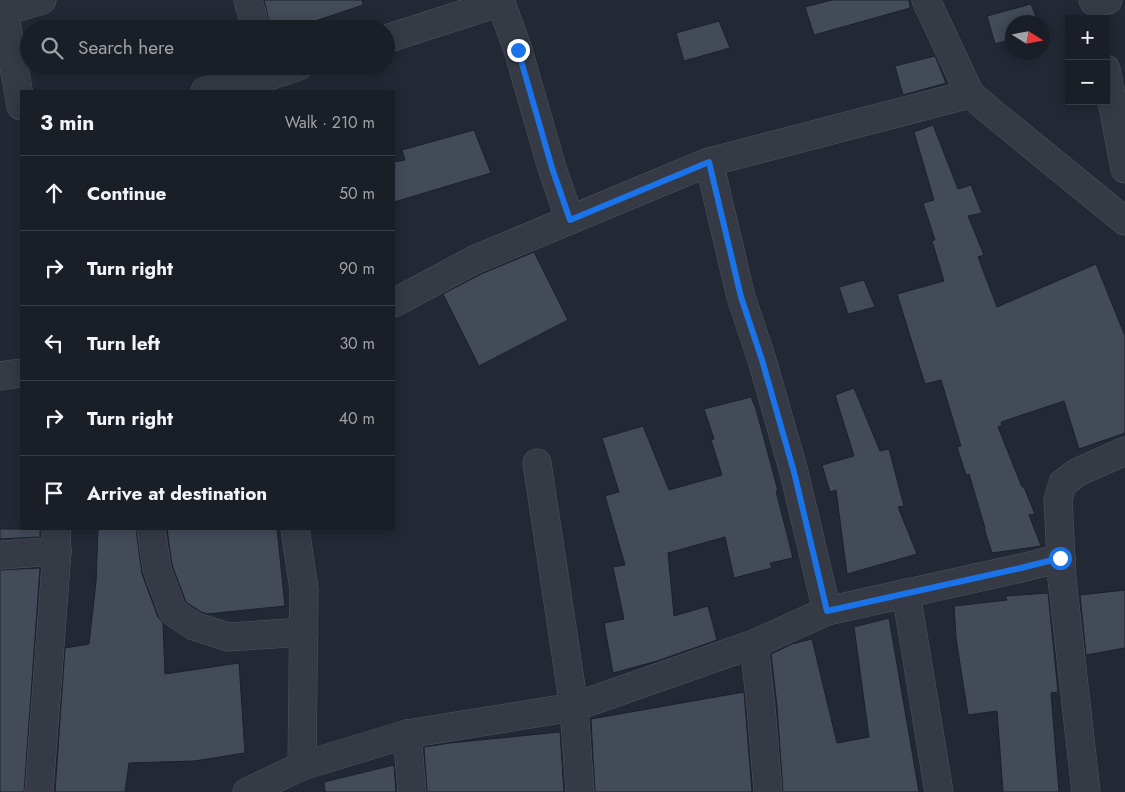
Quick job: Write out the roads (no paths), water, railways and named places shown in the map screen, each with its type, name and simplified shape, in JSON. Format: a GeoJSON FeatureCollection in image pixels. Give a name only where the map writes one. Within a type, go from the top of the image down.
{"type":"FeatureCollection","features":[{"type":"Feature","properties":{"kind":"street"},"geometry":{"type":"LineString","coordinates":[[20,100],[3,5],[42,0]]}},
{"type":"Feature","properties":{"kind":"street"},"geometry":{"type":"LineString","coordinates":[[248,0],[254,20]]}},
{"type":"Feature","properties":{"kind":"street"},"geometry":{"type":"LineString","coordinates":[[926,0],[970,94],[1125,221]]}},
{"type":"Feature","properties":{"kind":"street"},"geometry":{"type":"LineString","coordinates":[[395,35],[500,1],[518,50],[552,168],[570,220]]}},
{"type":"Feature","properties":{"kind":"street"},"geometry":{"type":"LineString","coordinates":[[210,90],[270,78]]}},
{"type":"Feature","properties":{"kind":"street"},"geometry":{"type":"LineString","coordinates":[[1110,91],[1125,169]]}},
{"type":"Feature","properties":{"kind":"street"},"geometry":{"type":"LineString","coordinates":[[395,302],[474,260],[709,162],[970,94]]}},
{"type":"Feature","properties":{"kind":"street"},"geometry":{"type":"LineString","coordinates":[[709,162],[741,297],[762,360],[794,472],[827,611]]}},
{"type":"Feature","properties":{"kind":"street"},"geometry":{"type":"LineString","coordinates":[[0,376],[20,373]]}},
{"type":"Feature","properties":{"kind":"street"},"geometry":{"type":"LineString","coordinates":[[1086,792],[1060,558],[1058,499],[1063,483],[1078,472],[1125,452]]}},
{"type":"Feature","properties":{"kind":"street"},"geometry":{"type":"LineString","coordinates":[[537,463],[574,706],[580,792]]}},
{"type":"Feature","properties":{"kind":"street"},"geometry":{"type":"LineString","coordinates":[[151,530],[157,569],[173,612],[194,626],[228,637],[304,632]]}},
{"type":"Feature","properties":{"kind":"street"},"geometry":{"type":"LineString","coordinates":[[295,530],[304,589],[302,766]]}},
{"type":"Feature","properties":{"kind":"street"},"geometry":{"type":"LineString","coordinates":[[0,555],[56,540],[39,792]]}},
{"type":"Feature","properties":{"kind":"street"},"geometry":{"type":"LineString","coordinates":[[252,791],[302,766],[407,734],[574,706],[754,644],[827,611],[1060,558]]}},
{"type":"Feature","properties":{"kind":"street"},"geometry":{"type":"LineString","coordinates":[[906,593],[939,792]]}},
{"type":"Feature","properties":{"kind":"street"},"geometry":{"type":"LineString","coordinates":[[754,644],[768,792]]}},
{"type":"Feature","properties":{"kind":"street"},"geometry":{"type":"LineString","coordinates":[[407,734],[412,792]]}}]}
